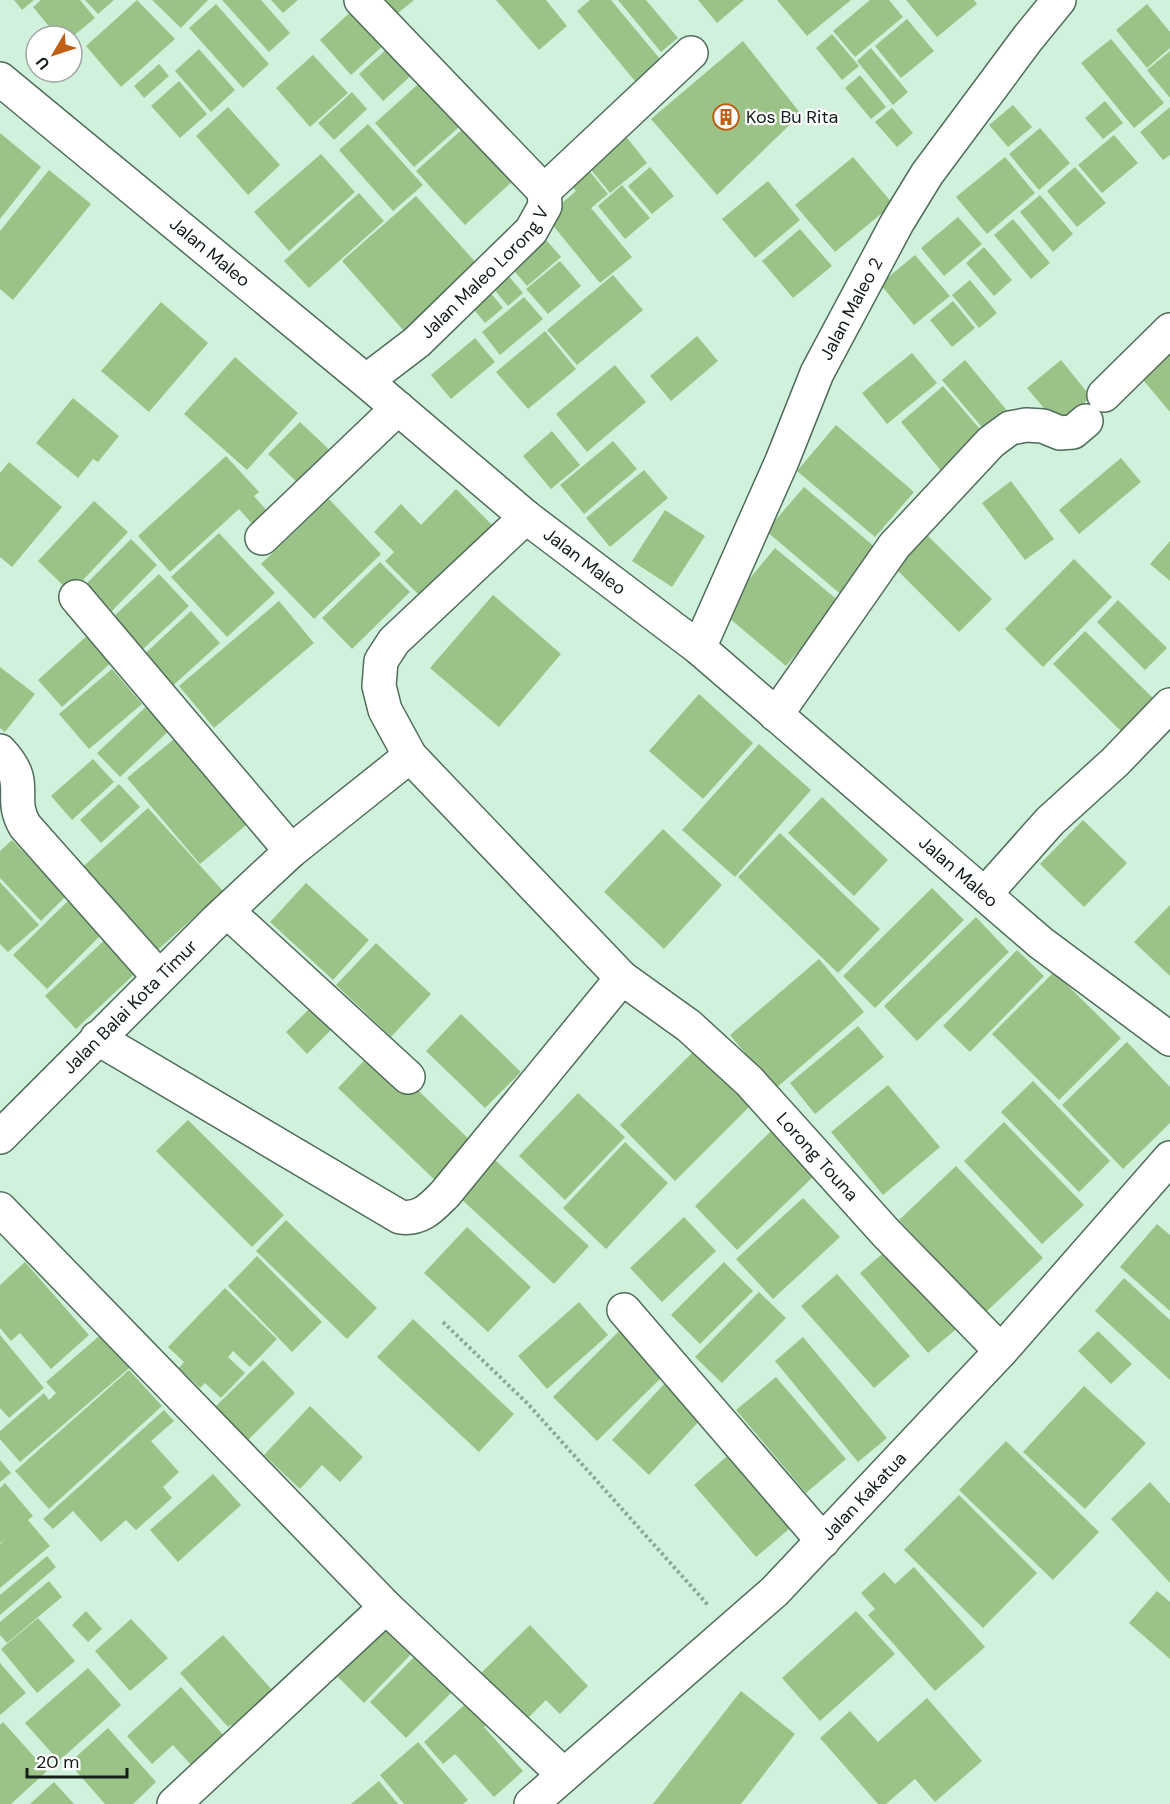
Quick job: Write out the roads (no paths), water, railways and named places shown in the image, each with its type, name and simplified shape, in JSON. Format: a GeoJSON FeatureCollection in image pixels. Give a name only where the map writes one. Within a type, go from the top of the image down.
{"type":"FeatureCollection","features":[{"type":"Feature","properties":{"kind":"street"},"geometry":{"type":"LineString","coordinates":[[361,0],[544,191]]}},
{"type":"Feature","properties":{"kind":"street","name":"Jalan Maleo 2"},"geometry":{"type":"LineString","coordinates":[[699,648],[782,461],[817,373],[897,223],[927,174],[1059,0]]}},
{"type":"Feature","properties":{"kind":"street","name":"Jalan Maleo Lorong V"},"geometry":{"type":"LineString","coordinates":[[366,381],[417,342],[531,231],[545,206],[544,191],[691,53]]}},
{"type":"Feature","properties":{"kind":"street","name":"Jalan Maleo"},"geometry":{"type":"LineString","coordinates":[[0,79],[366,381],[526,517],[699,648],[1041,943],[1170,1039]]}},
{"type":"Feature","properties":{"kind":"street"},"geometry":{"type":"LineString","coordinates":[[776,715],[894,546],[991,442],[1010,428],[1026,425],[1043,426],[1060,433],[1073,432],[1170,330]]}},
{"type":"Feature","properties":{"kind":"street"},"geometry":{"type":"LineString","coordinates":[[262,538],[398,408]]}},
{"type":"Feature","properties":{"kind":"street","name":"Lorong Touna"},"geometry":{"type":"LineString","coordinates":[[526,517],[394,641],[381,661],[379,686],[386,710],[410,756],[622,978],[689,1026],[743,1075],[886,1233],[1001,1351]]}},
{"type":"Feature","properties":{"kind":"street"},"geometry":{"type":"LineString","coordinates":[[76,597],[291,851]]}},
{"type":"Feature","properties":{"kind":"street"},"geometry":{"type":"LineString","coordinates":[[985,894],[1050,821],[1114,762],[1170,705]]}},
{"type":"Feature","properties":{"kind":"street"},"geometry":{"type":"LineString","coordinates":[[0,751],[12,763],[18,776],[18,810],[25,826],[159,977]]}},
{"type":"Feature","properties":{"kind":"street","name":"Jalan Balai Kota Timur"},"geometry":{"type":"LineString","coordinates":[[0,1137],[159,977],[291,851],[410,756]]}},
{"type":"Feature","properties":{"kind":"street"},"geometry":{"type":"LineString","coordinates":[[227,911],[408,1077]]}},
{"type":"Feature","properties":{"kind":"street"},"geometry":{"type":"LineString","coordinates":[[98,1038],[400,1217],[414,1218],[430,1209],[445,1194],[622,978]]}},
{"type":"Feature","properties":{"kind":"street","name":"Jalan Kakatua"},"geometry":{"type":"LineString","coordinates":[[531,1804],[775,1591],[1001,1351],[1170,1158]]}},
{"type":"Feature","properties":{"kind":"street"},"geometry":{"type":"LineString","coordinates":[[0,1209],[386,1607],[564,1775]]}},
{"type":"Feature","properties":{"kind":"street"},"geometry":{"type":"LineString","coordinates":[[624,1310],[823,1541]]}},
{"type":"Feature","properties":{"kind":"street"},"geometry":{"type":"LineString","coordinates":[[174,1804],[386,1607]]}},
{"type":"Feature","properties":{"kind":"place","name":"Kos Bu Rita"},"geometry":{"type":"Point","coordinates":[726,117]}}]}
